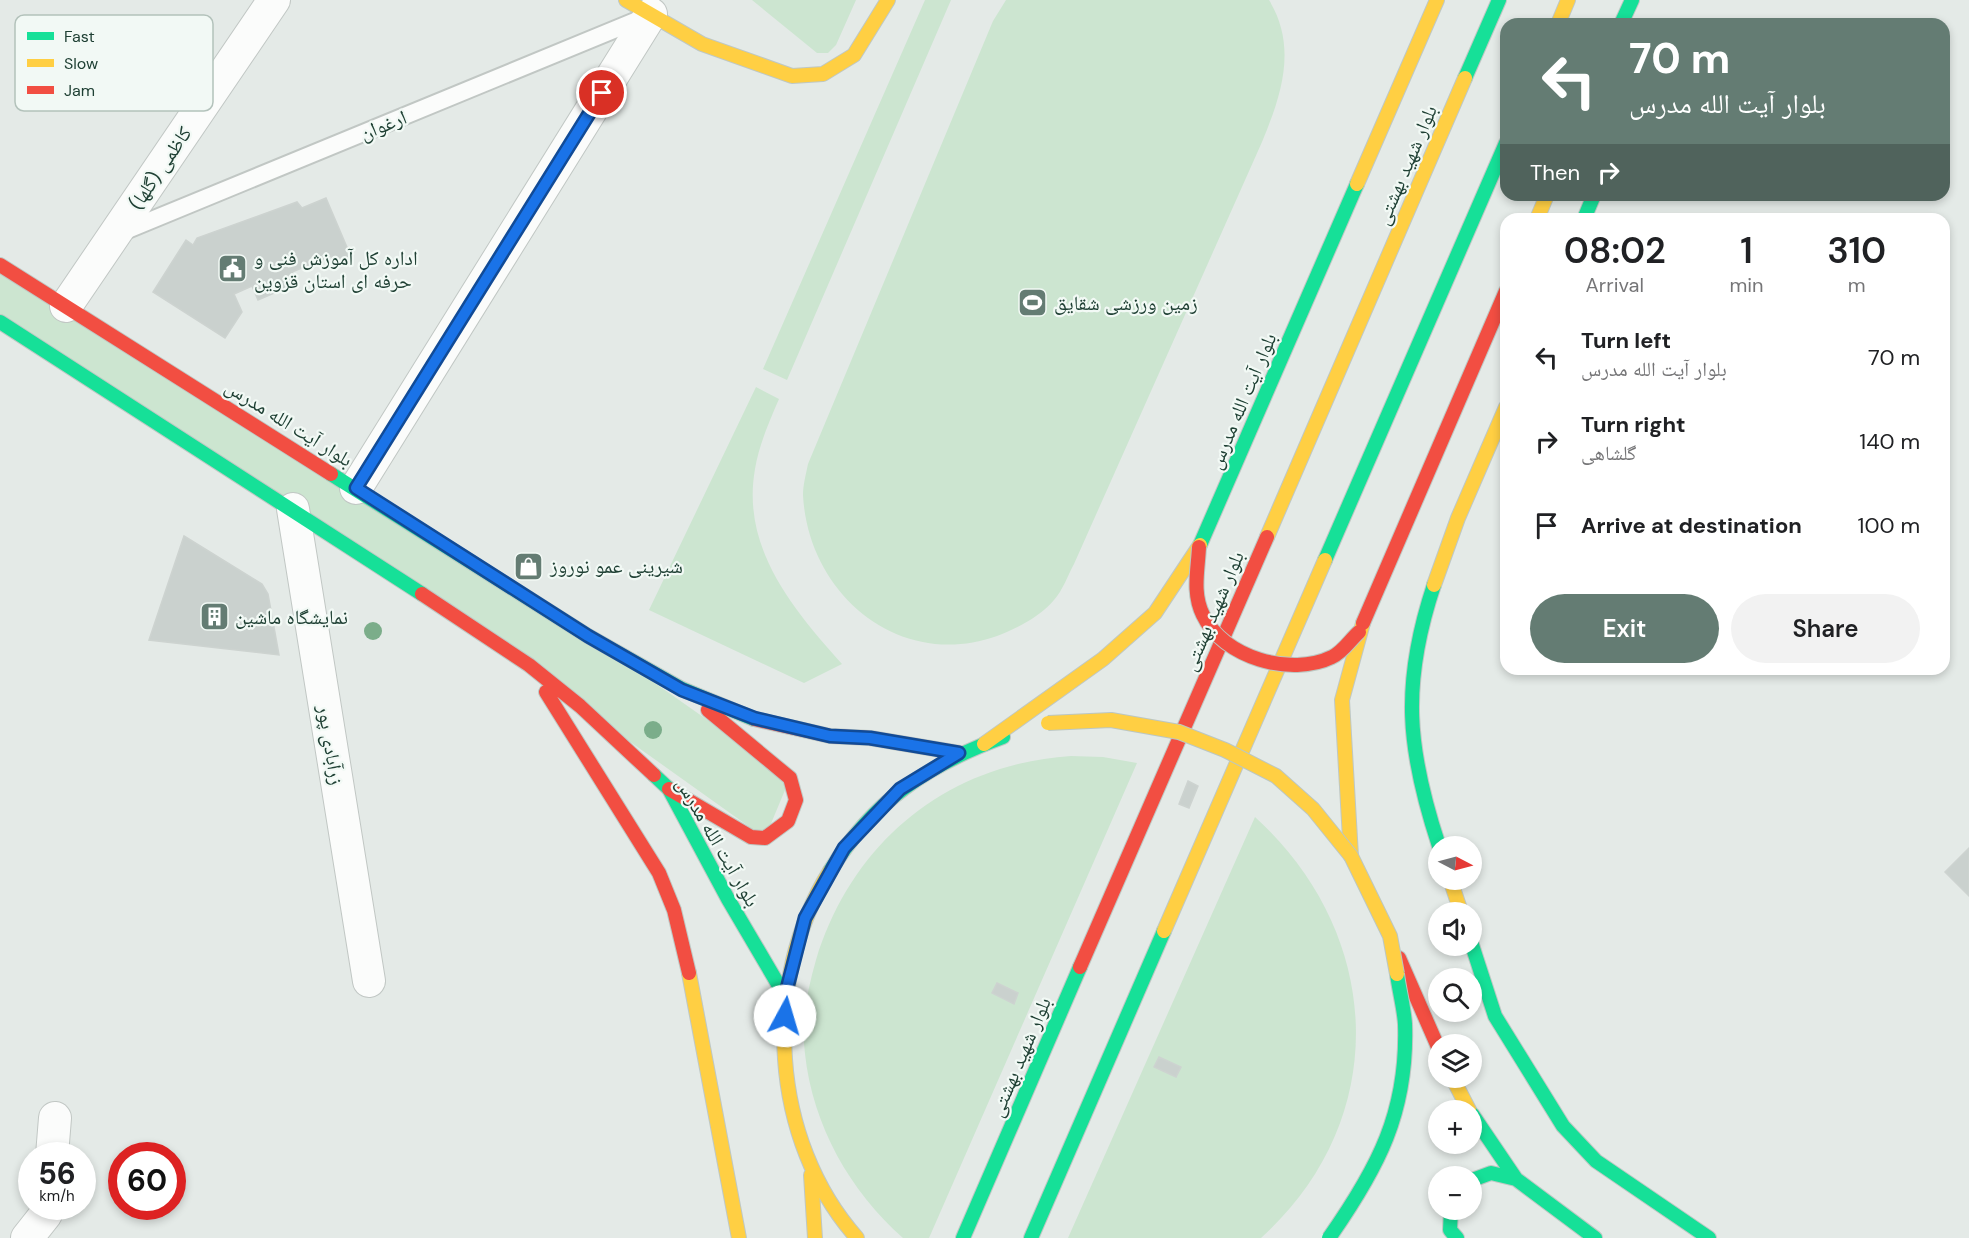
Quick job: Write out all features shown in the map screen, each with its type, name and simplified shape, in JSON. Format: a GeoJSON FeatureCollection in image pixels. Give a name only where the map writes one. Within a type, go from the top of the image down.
{"type":"FeatureCollection","features":[{"type":"Feature","properties":{"kind":"main road"},"geometry":{"type":"LineString","coordinates":[[638,7],[702,44],[792,76],[823,74],[854,55],[888,0]]}},
{"type":"Feature","properties":{"kind":"main road","name":"بلوار آیت الله مدرس"},"geometry":{"type":"LineString","coordinates":[[984,744],[1103,659],[1155,613],[1200,548],[1437,0]]}},
{"type":"Feature","properties":{"kind":"main road","name":"بلوار شهید بهشتی"},"geometry":{"type":"LineString","coordinates":[[963,1238],[1499,0]]}},
{"type":"Feature","properties":{"kind":"main road"},"geometry":{"type":"LineString","coordinates":[[1560,18],[1568,0]]}},
{"type":"Feature","properties":{"kind":"main road"},"geometry":{"type":"LineString","coordinates":[[1624,18],[1632,0]]}},
{"type":"Feature","properties":{"kind":"main road"},"geometry":{"type":"LineString","coordinates":[[1639,18],[1642,0]]}},
{"type":"Feature","properties":{"kind":"main road"},"geometry":{"type":"LineString","coordinates":[[1031,1238],[1500,157]]}},
{"type":"Feature","properties":{"kind":"main road","name":"بلوار آیت الله مدرس"},"geometry":{"type":"LineString","coordinates":[[0,265],[588,636],[682,690],[765,721],[830,736],[870,738],[959,753]]}},
{"type":"Feature","properties":{"kind":"main road"},"geometry":{"type":"LineString","coordinates":[[1351,856],[1342,700],[1359,632],[1500,305]]}},
{"type":"Feature","properties":{"kind":"main road","name":"بلوار آیت الله مدرس"},"geometry":{"type":"LineString","coordinates":[[0,322],[293,509],[529,665],[580,706],[669,789],[728,900],[785,996]]}},
{"type":"Feature","properties":{"kind":"main road"},"geometry":{"type":"LineString","coordinates":[[1436,836],[1418,781],[1410,714],[1418,646],[1434,582],[1500,422]]}},
{"type":"Feature","properties":{"kind":"main road"},"geometry":{"type":"LineString","coordinates":[[1200,548],[1197,599],[1207,624],[1220,640],[1251,656],[1297,667],[1332,657],[1359,632]]}},
{"type":"Feature","properties":{"kind":"main road"},"geometry":{"type":"LineString","coordinates":[[529,665],[629,821],[659,873],[674,910],[690,977],[739,1238]]}},
{"type":"Feature","properties":{"kind":"main road"},"geometry":{"type":"LineString","coordinates":[[669,789],[751,837],[765,838],[775,833],[788,821],[796,800],[790,778],[682,690]]}},
{"type":"Feature","properties":{"kind":"main road"},"geometry":{"type":"LineString","coordinates":[[857,1238],[842,1223],[810,1161],[793,1118],[783,1057],[785,996],[805,918],[844,848],[900,789],[959,753],[984,744],[1048,723],[1111,720],[1179,732],[1225,750],[1276,776],[1313,809],[1351,856],[1390,936],[1432,1034]]}},
{"type":"Feature","properties":{"kind":"main road"},"geometry":{"type":"LineString","coordinates":[[1329,1238],[1362,1191],[1386,1145],[1402,1086],[1405,1023],[1390,936]]}},
{"type":"Feature","properties":{"kind":"main road"},"geometry":{"type":"LineString","coordinates":[[1476,956],[1495,1016],[1563,1126],[1596,1161],[1709,1238]]}},
{"type":"Feature","properties":{"kind":"main road"},"geometry":{"type":"LineString","coordinates":[[1482,1129],[1516,1179],[1595,1238]]}},
{"type":"Feature","properties":{"kind":"main road"},"geometry":{"type":"LineString","coordinates":[[810,1161],[815,1238]]}},
{"type":"Feature","properties":{"kind":"main road"},"geometry":{"type":"LineString","coordinates":[[1482,1176],[1491,1173],[1516,1179]]}},
{"type":"Feature","properties":{"kind":"main road"},"geometry":{"type":"LineString","coordinates":[[1450,1220],[1450,1230],[1457,1238]]}},
{"type":"Feature","properties":{"kind":"street","name":"کاظمی (گلها)"},"geometry":{"type":"LineString","coordinates":[[213,90],[274,0]]}},
{"type":"Feature","properties":{"kind":"street"},"geometry":{"type":"LineString","coordinates":[[356,488],[638,7]]}},
{"type":"Feature","properties":{"kind":"street","name":"کاظمی (گلها)"},"geometry":{"type":"LineString","coordinates":[[66,306],[199,111]]}},
{"type":"Feature","properties":{"kind":"street","name":"زرآبادی پور"},"geometry":{"type":"LineString","coordinates":[[293,509],[369,981]]}},
{"type":"Feature","properties":{"kind":"street"},"geometry":{"type":"LineString","coordinates":[[53,1142],[55,1118]]}},
{"type":"Feature","properties":{"kind":"street"},"geometry":{"type":"LineString","coordinates":[[27,1238],[41,1220]]}},
{"type":"Feature","properties":{"kind":"lane","name":"ارغوان"},"geometry":{"type":"LineString","coordinates":[[114,236],[638,7]]}},
{"type":"Feature","properties":{"kind":"green space"},"geometry":{"type":"Polygon","coordinates":[[[752,0],[856,0],[836,45],[828,53],[817,53],[752,0]]]}},
{"type":"Feature","properties":{"kind":"green space"},"geometry":{"type":"Polygon","coordinates":[[[925,0],[951,0],[787,380],[763,369],[925,0]]]}},
{"type":"Feature","properties":{"kind":"green space","name":"زمین ورزشی شقایق"},"geometry":{"type":"Polygon","coordinates":[[[1006,0],[1269,0],[1278,18],[1283,36],[1284,71],[1275,107],[1262,142],[1060,592],[1035,617],[997,636],[961,644],[926,643],[894,633],[865,616],[841,592],[822,564],[809,531],[803,495],[808,464],[993,21],[1006,0]]]}},
{"type":"Feature","properties":{"kind":"green space"},"geometry":{"type":"Polygon","coordinates":[[[0,265],[588,636],[790,778],[765,838],[580,706],[0,322],[0,265]]]}},
{"type":"Feature","properties":{"kind":"green space"},"geometry":{"type":"Polygon","coordinates":[[[756,387],[779,399],[762,442],[755,469],[753,498],[756,525],[763,551],[789,599],[842,664],[804,683],[649,610],[756,387]]]}},
{"type":"Feature","properties":{"kind":"green space"},"geometry":{"type":"Polygon","coordinates":[[[1071,756],[1103,757],[1137,763],[929,1238],[903,1238],[866,1200],[851,1178],[837,1155],[816,1107],[805,1054],[804,1018],[816,960],[832,918],[854,879],[880,846],[910,817],[945,793],[984,775],[1026,762],[1071,756]]]}},
{"type":"Feature","properties":{"kind":"green space"},"geometry":{"type":"Polygon","coordinates":[[[1255,817],[1298,864],[1329,915],[1348,970],[1356,1027],[1351,1083],[1334,1138],[1304,1191],[1261,1238],[1068,1238],[1255,817]]]}},
{"type":"Feature","properties":{"kind":"building","name":"اداره کل آموزش فنی و حرفه ای استان قزوین"},"geometry":{"type":"Polygon","coordinates":[[[326,198],[352,259],[335,266],[331,256],[292,272],[297,283],[258,300],[252,286],[234,294],[242,312],[225,338],[153,292],[186,240],[193,245],[197,238],[297,202],[302,208],[326,198]]]}},
{"type":"Feature","properties":{"kind":"building","name":"نمایشگاه ماشین"},"geometry":{"type":"Polygon","coordinates":[[[184,536],[262,584],[268,594],[279,655],[149,640],[184,536]]]}},
{"type":"Feature","properties":{"kind":"building"},"geometry":{"type":"Polygon","coordinates":[[[1188,781],[1198,786],[1189,808],[1179,804],[1188,781]]]}},
{"type":"Feature","properties":{"kind":"building"},"geometry":{"type":"Polygon","coordinates":[[[1969,848],[1969,896],[1945,872],[1969,848]]]}},
{"type":"Feature","properties":{"kind":"building"},"geometry":{"type":"Polygon","coordinates":[[[997,983],[1018,993],[1014,1004],[992,993],[997,983]]]}},
{"type":"Feature","properties":{"kind":"building"},"geometry":{"type":"Polygon","coordinates":[[[1159,1057],[1181,1067],[1176,1077],[1154,1067],[1159,1057]]]}},
{"type":"Feature","properties":{"kind":"traffic: fast"},"geometry":{"type":"LineString","coordinates":[[1465,78],[1499,0]]}},
{"type":"Feature","properties":{"kind":"traffic: fast"},"geometry":{"type":"LineString","coordinates":[[1624,18],[1632,0]]}},
{"type":"Feature","properties":{"kind":"traffic: fast"},"geometry":{"type":"LineString","coordinates":[[1325,560],[1500,157]]}},
{"type":"Feature","properties":{"kind":"traffic: fast"},"geometry":{"type":"LineString","coordinates":[[1200,545],[1357,184]]}},
{"type":"Feature","properties":{"kind":"traffic: fast"},"geometry":{"type":"LineString","coordinates":[[1586,213],[1592,201]]}},
{"type":"Feature","properties":{"kind":"traffic: fast"},"geometry":{"type":"LineString","coordinates":[[0,322],[422,594]]}},
{"type":"Feature","properties":{"kind":"traffic: fast"},"geometry":{"type":"LineString","coordinates":[[331,474],[588,636],[682,689],[754,719]]}},
{"type":"Feature","properties":{"kind":"traffic: fast"},"geometry":{"type":"LineString","coordinates":[[1434,585],[1416,654],[1412,716],[1420,778],[1436,836]]}},
{"type":"Feature","properties":{"kind":"traffic: fast"},"geometry":{"type":"LineString","coordinates":[[830,871],[864,824],[904,788],[950,760],[1003,737]]}},
{"type":"Feature","properties":{"kind":"traffic: fast"},"geometry":{"type":"LineString","coordinates":[[654,775],[669,789],[728,899],[785,996]]}},
{"type":"Feature","properties":{"kind":"traffic: fast"},"geometry":{"type":"LineString","coordinates":[[1031,1238],[1164,931]]}},
{"type":"Feature","properties":{"kind":"traffic: fast"},"geometry":{"type":"LineString","coordinates":[[1476,956],[1495,1016],[1563,1126],[1596,1161],[1709,1238]]}},
{"type":"Feature","properties":{"kind":"traffic: fast"},"geometry":{"type":"LineString","coordinates":[[963,1238],[1080,967]]}},
{"type":"Feature","properties":{"kind":"traffic: fast"},"geometry":{"type":"LineString","coordinates":[[1329,1238],[1375,1163],[1395,1112],[1405,1056],[1405,1024],[1397,974]]}},
{"type":"Feature","properties":{"kind":"traffic: fast"},"geometry":{"type":"LineString","coordinates":[[1482,1129],[1516,1179],[1595,1238]]}},
{"type":"Feature","properties":{"kind":"traffic: fast"},"geometry":{"type":"LineString","coordinates":[[1482,1176],[1491,1173],[1516,1179]]}},
{"type":"Feature","properties":{"kind":"traffic: fast"},"geometry":{"type":"LineString","coordinates":[[1450,1220],[1450,1230],[1457,1238]]}},
{"type":"Feature","properties":{"kind":"traffic: slow"},"geometry":{"type":"LineString","coordinates":[[626,0],[702,44],[792,76],[823,74],[854,55],[888,0]]}},
{"type":"Feature","properties":{"kind":"traffic: slow"},"geometry":{"type":"LineString","coordinates":[[1357,184],[1437,0]]}},
{"type":"Feature","properties":{"kind":"traffic: slow"},"geometry":{"type":"LineString","coordinates":[[1560,18],[1568,0]]}},
{"type":"Feature","properties":{"kind":"traffic: slow"},"geometry":{"type":"LineString","coordinates":[[1267,537],[1465,78]]}},
{"type":"Feature","properties":{"kind":"traffic: slow"},"geometry":{"type":"LineString","coordinates":[[1540,213],[1544,201]]}},
{"type":"Feature","properties":{"kind":"traffic: slow"},"geometry":{"type":"LineString","coordinates":[[1434,585],[1458,518],[1500,421]]}},
{"type":"Feature","properties":{"kind":"traffic: slow"},"geometry":{"type":"LineString","coordinates":[[984,744],[1103,659],[1155,613],[1200,545]]}},
{"type":"Feature","properties":{"kind":"traffic: slow"},"geometry":{"type":"LineString","coordinates":[[1164,931],[1325,560]]}},
{"type":"Feature","properties":{"kind":"traffic: slow"},"geometry":{"type":"LineString","coordinates":[[1351,856],[1342,700],[1363,623]]}},
{"type":"Feature","properties":{"kind":"traffic: slow"},"geometry":{"type":"LineString","coordinates":[[1048,723],[1111,720],[1179,732],[1225,750],[1276,776],[1313,809],[1351,856],[1390,936],[1397,974]]}},
{"type":"Feature","properties":{"kind":"traffic: slow"},"geometry":{"type":"LineString","coordinates":[[830,871],[808,914],[793,961],[785,1010],[785,1059],[792,1108],[806,1155],[828,1199],[857,1238]]}},
{"type":"Feature","properties":{"kind":"traffic: slow"},"geometry":{"type":"LineString","coordinates":[[1454,890],[1458,902]]}},
{"type":"Feature","properties":{"kind":"traffic: slow"},"geometry":{"type":"LineString","coordinates":[[689,973],[739,1238]]}},
{"type":"Feature","properties":{"kind":"traffic: slow"},"geometry":{"type":"LineString","coordinates":[[1458,1088],[1464,1100]]}},
{"type":"Feature","properties":{"kind":"traffic: slow"},"geometry":{"type":"LineString","coordinates":[[811,1175],[815,1238]]}},
{"type":"Feature","properties":{"kind":"traffic: jam"},"geometry":{"type":"LineString","coordinates":[[0,265],[331,474]]}},
{"type":"Feature","properties":{"kind":"traffic: jam"},"geometry":{"type":"LineString","coordinates":[[1363,623],[1500,305]]}},
{"type":"Feature","properties":{"kind":"traffic: jam"},"geometry":{"type":"LineString","coordinates":[[1080,967],[1267,537]]}},
{"type":"Feature","properties":{"kind":"traffic: jam"},"geometry":{"type":"LineString","coordinates":[[1199,547],[1196,581],[1203,615],[1226,643],[1242,652],[1260,660],[1278,664],[1316,663],[1336,655],[1359,632]]}},
{"type":"Feature","properties":{"kind":"traffic: jam"},"geometry":{"type":"LineString","coordinates":[[422,594],[529,665],[580,706],[654,775]]}},
{"type":"Feature","properties":{"kind":"traffic: jam"},"geometry":{"type":"LineString","coordinates":[[546,692],[659,873],[674,910],[689,973]]}},
{"type":"Feature","properties":{"kind":"traffic: jam"},"geometry":{"type":"LineString","coordinates":[[669,789],[751,837],[765,838],[788,821],[796,800],[790,778],[708,710]]}},
{"type":"Feature","properties":{"kind":"traffic: jam"},"geometry":{"type":"LineString","coordinates":[[754,719],[830,736],[870,738],[959,753]]}},
{"type":"Feature","properties":{"kind":"traffic: jam"},"geometry":{"type":"LineString","coordinates":[[1399,958],[1432,1034]]}},
{"type":"Feature","properties":{"kind":"place","name":"اداره کل آموزش فنی و حرفه ای استان قزوین"},"geometry":{"type":"Point","coordinates":[233,269]}},
{"type":"Feature","properties":{"kind":"place","name":"زمین ورزشی شقایق"},"geometry":{"type":"Point","coordinates":[1033,303]}},
{"type":"Feature","properties":{"kind":"place","name":"شیرینی عمو نوروز"},"geometry":{"type":"Point","coordinates":[529,566]}},
{"type":"Feature","properties":{"kind":"place","name":"نمایشگاه ماشین"},"geometry":{"type":"Point","coordinates":[214,617]}},
{"type":"Feature","properties":{"kind":"route"},"geometry":{"type":"LineString","coordinates":[[602,93],[356,488],[588,636],[682,690],[754,718],[830,736],[870,738],[959,753],[900,789],[844,848],[805,918],[785,996],[785,1016]]}}]}
